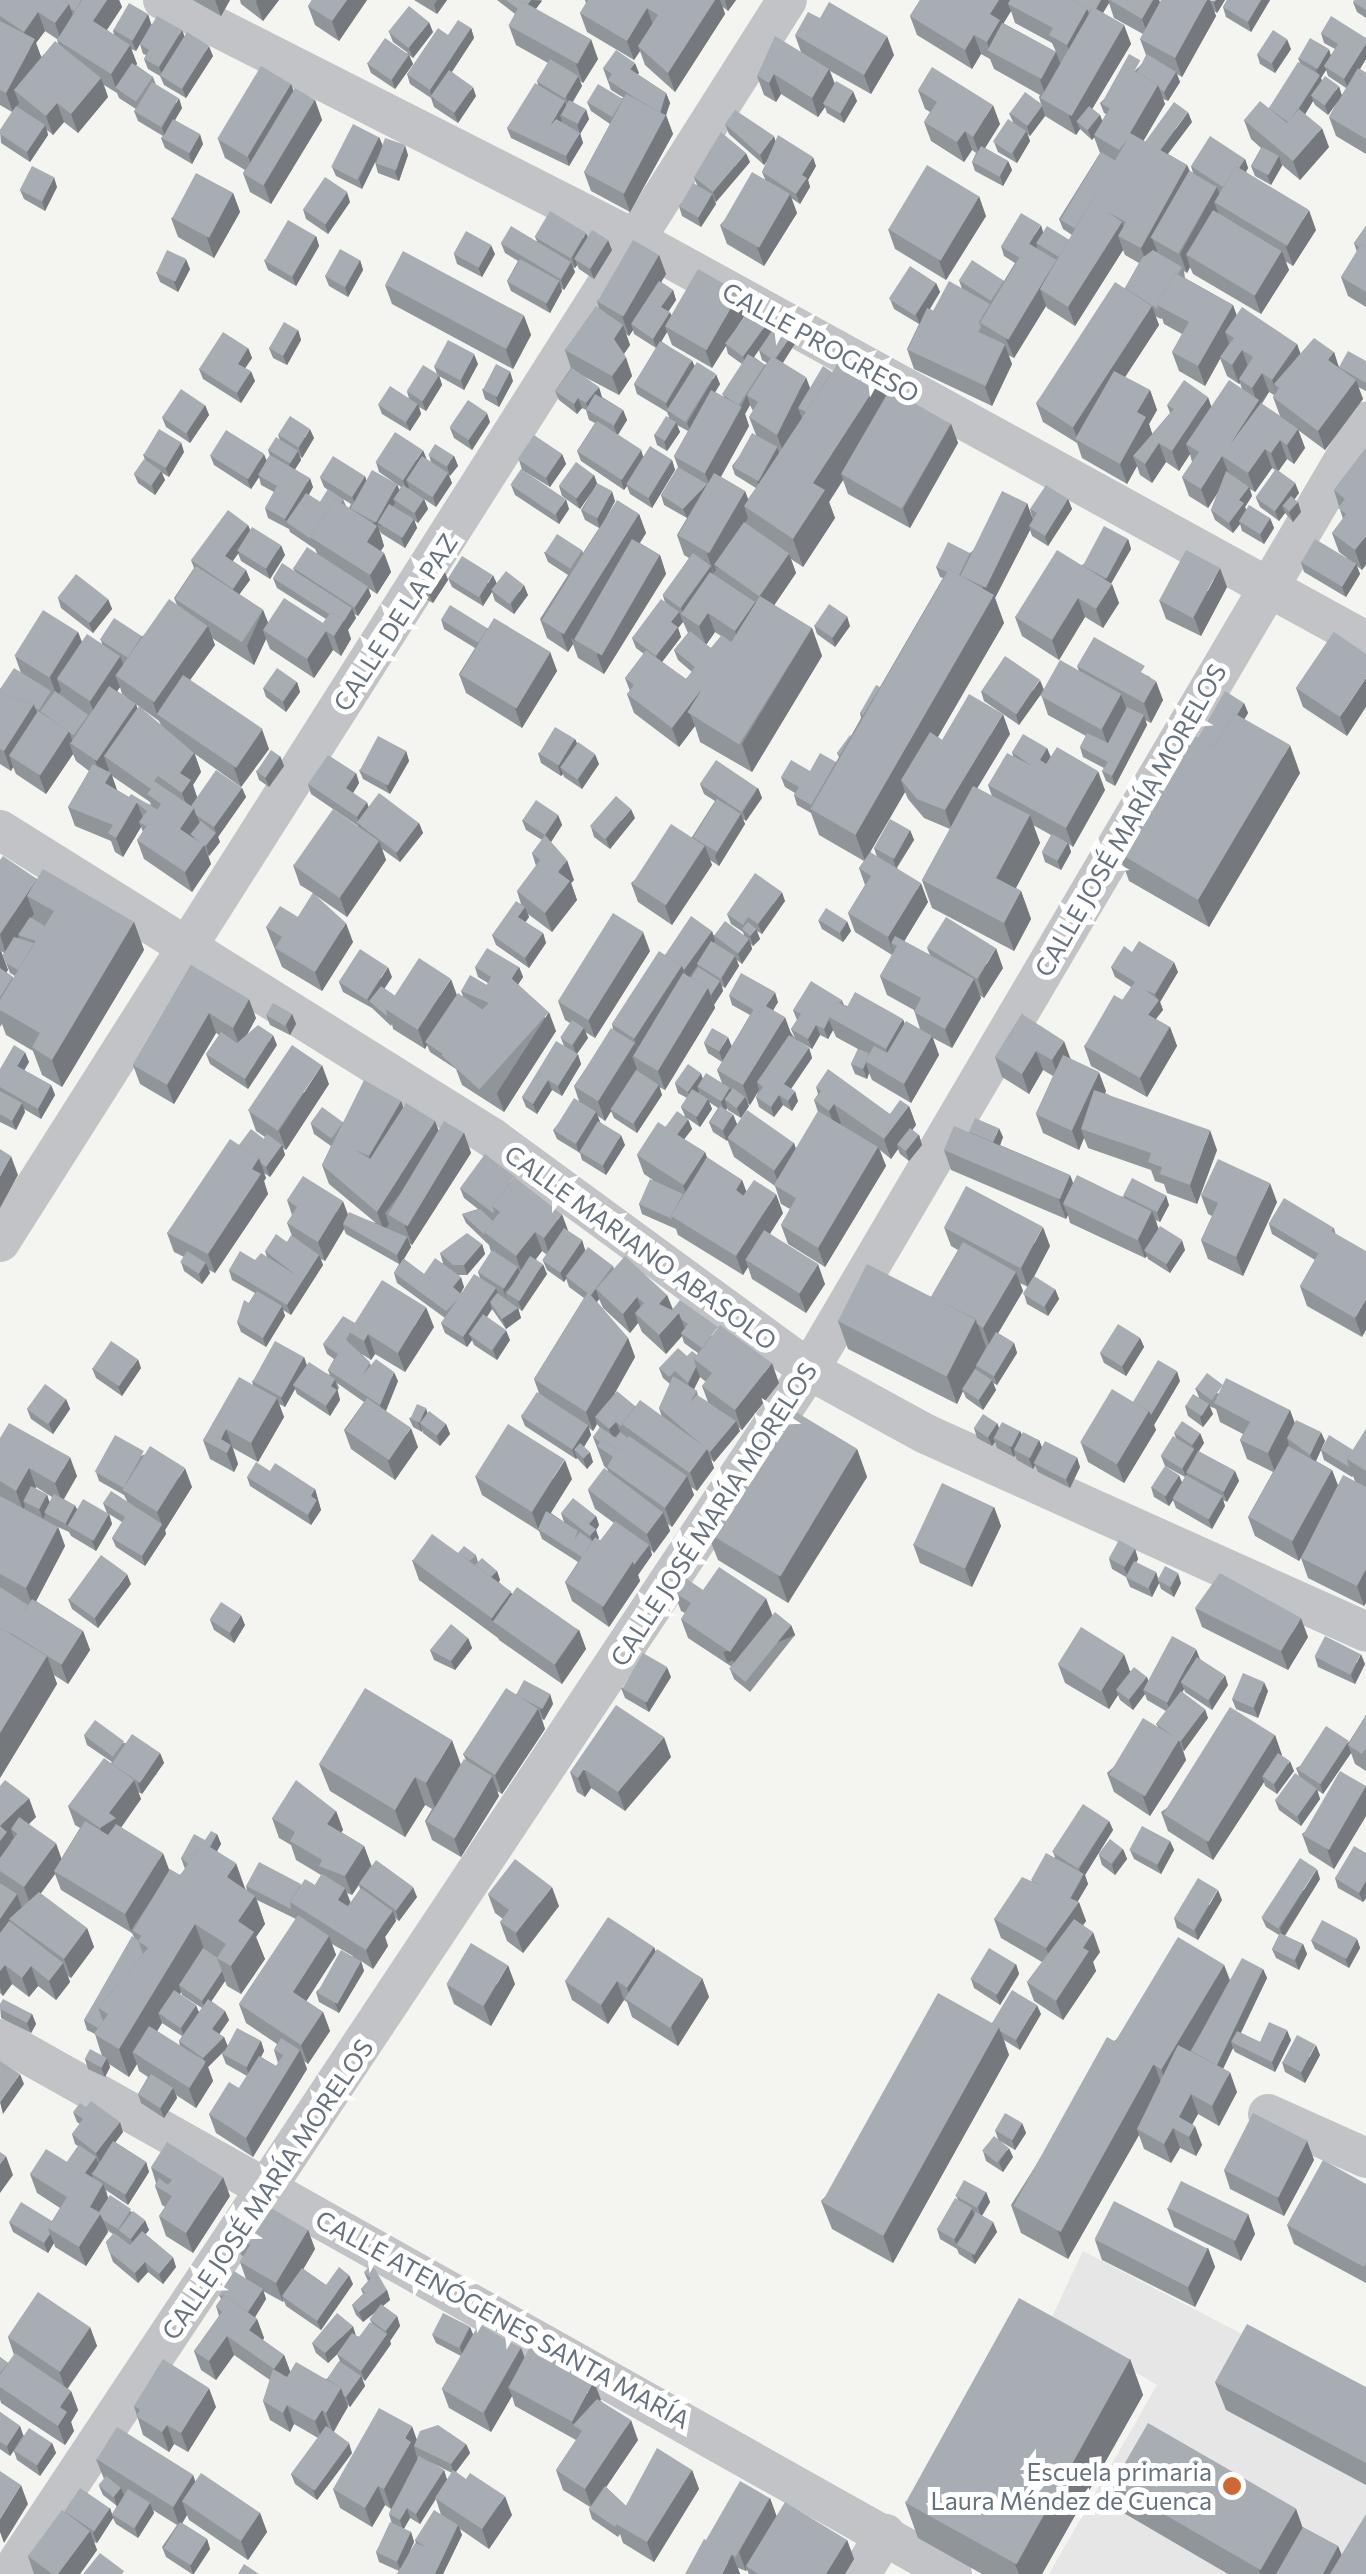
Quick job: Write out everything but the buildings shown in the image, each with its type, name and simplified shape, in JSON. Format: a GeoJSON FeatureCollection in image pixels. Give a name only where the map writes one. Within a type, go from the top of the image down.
{"type":"FeatureCollection","features":[{"type":"Feature","properties":{"kind":"street","name":"CALLE PROGRESO"},"geometry":{"type":"LineString","coordinates":[[163,0],[640,242],[1366,641]]}},
{"type":"Feature","properties":{"kind":"street","name":"CALLE DE LA PAZ"},"geometry":{"type":"LineString","coordinates":[[0,1242],[640,242],[788,0]]}},
{"type":"Feature","properties":{"kind":"street","name":"CALLE JOSÉ MARÍA MORELOS"},"geometry":{"type":"LineString","coordinates":[[10,2574],[809,1370],[1366,422]]}},
{"type":"Feature","properties":{"kind":"street","name":"CALLE MARIANO ABASOLO"},"geometry":{"type":"LineString","coordinates":[[0,830],[491,1137],[809,1370],[926,1434],[1366,1632]]}},
{"type":"Feature","properties":{"kind":"street","name":"CALLE ATENÓGENES SANTA MARÍA"},"geometry":{"type":"LineString","coordinates":[[0,2039],[952,2574]]}},
{"type":"Feature","properties":{"kind":"street"},"geometry":{"type":"LineString","coordinates":[[1268,2114],[1366,2158]]}},
{"type":"Feature","properties":{"kind":"street"},"geometry":{"type":"LineString","coordinates":[[861,2574],[885,2534]]}},
{"type":"Feature","properties":{"kind":"shaded area","name":"Escuela primaria Laura Méndez de Cuenca"},"geometry":{"type":"Polygon","coordinates":[[[1083,2251],[1366,2399],[1366,2574],[1049,2574],[1157,2385],[1050,2321],[1083,2251]]]}},
{"type":"Feature","properties":{"kind":"place","name":"Escuela primaria Laura Méndez de Cuenca"},"geometry":{"type":"Point","coordinates":[1232,2486]}}]}
